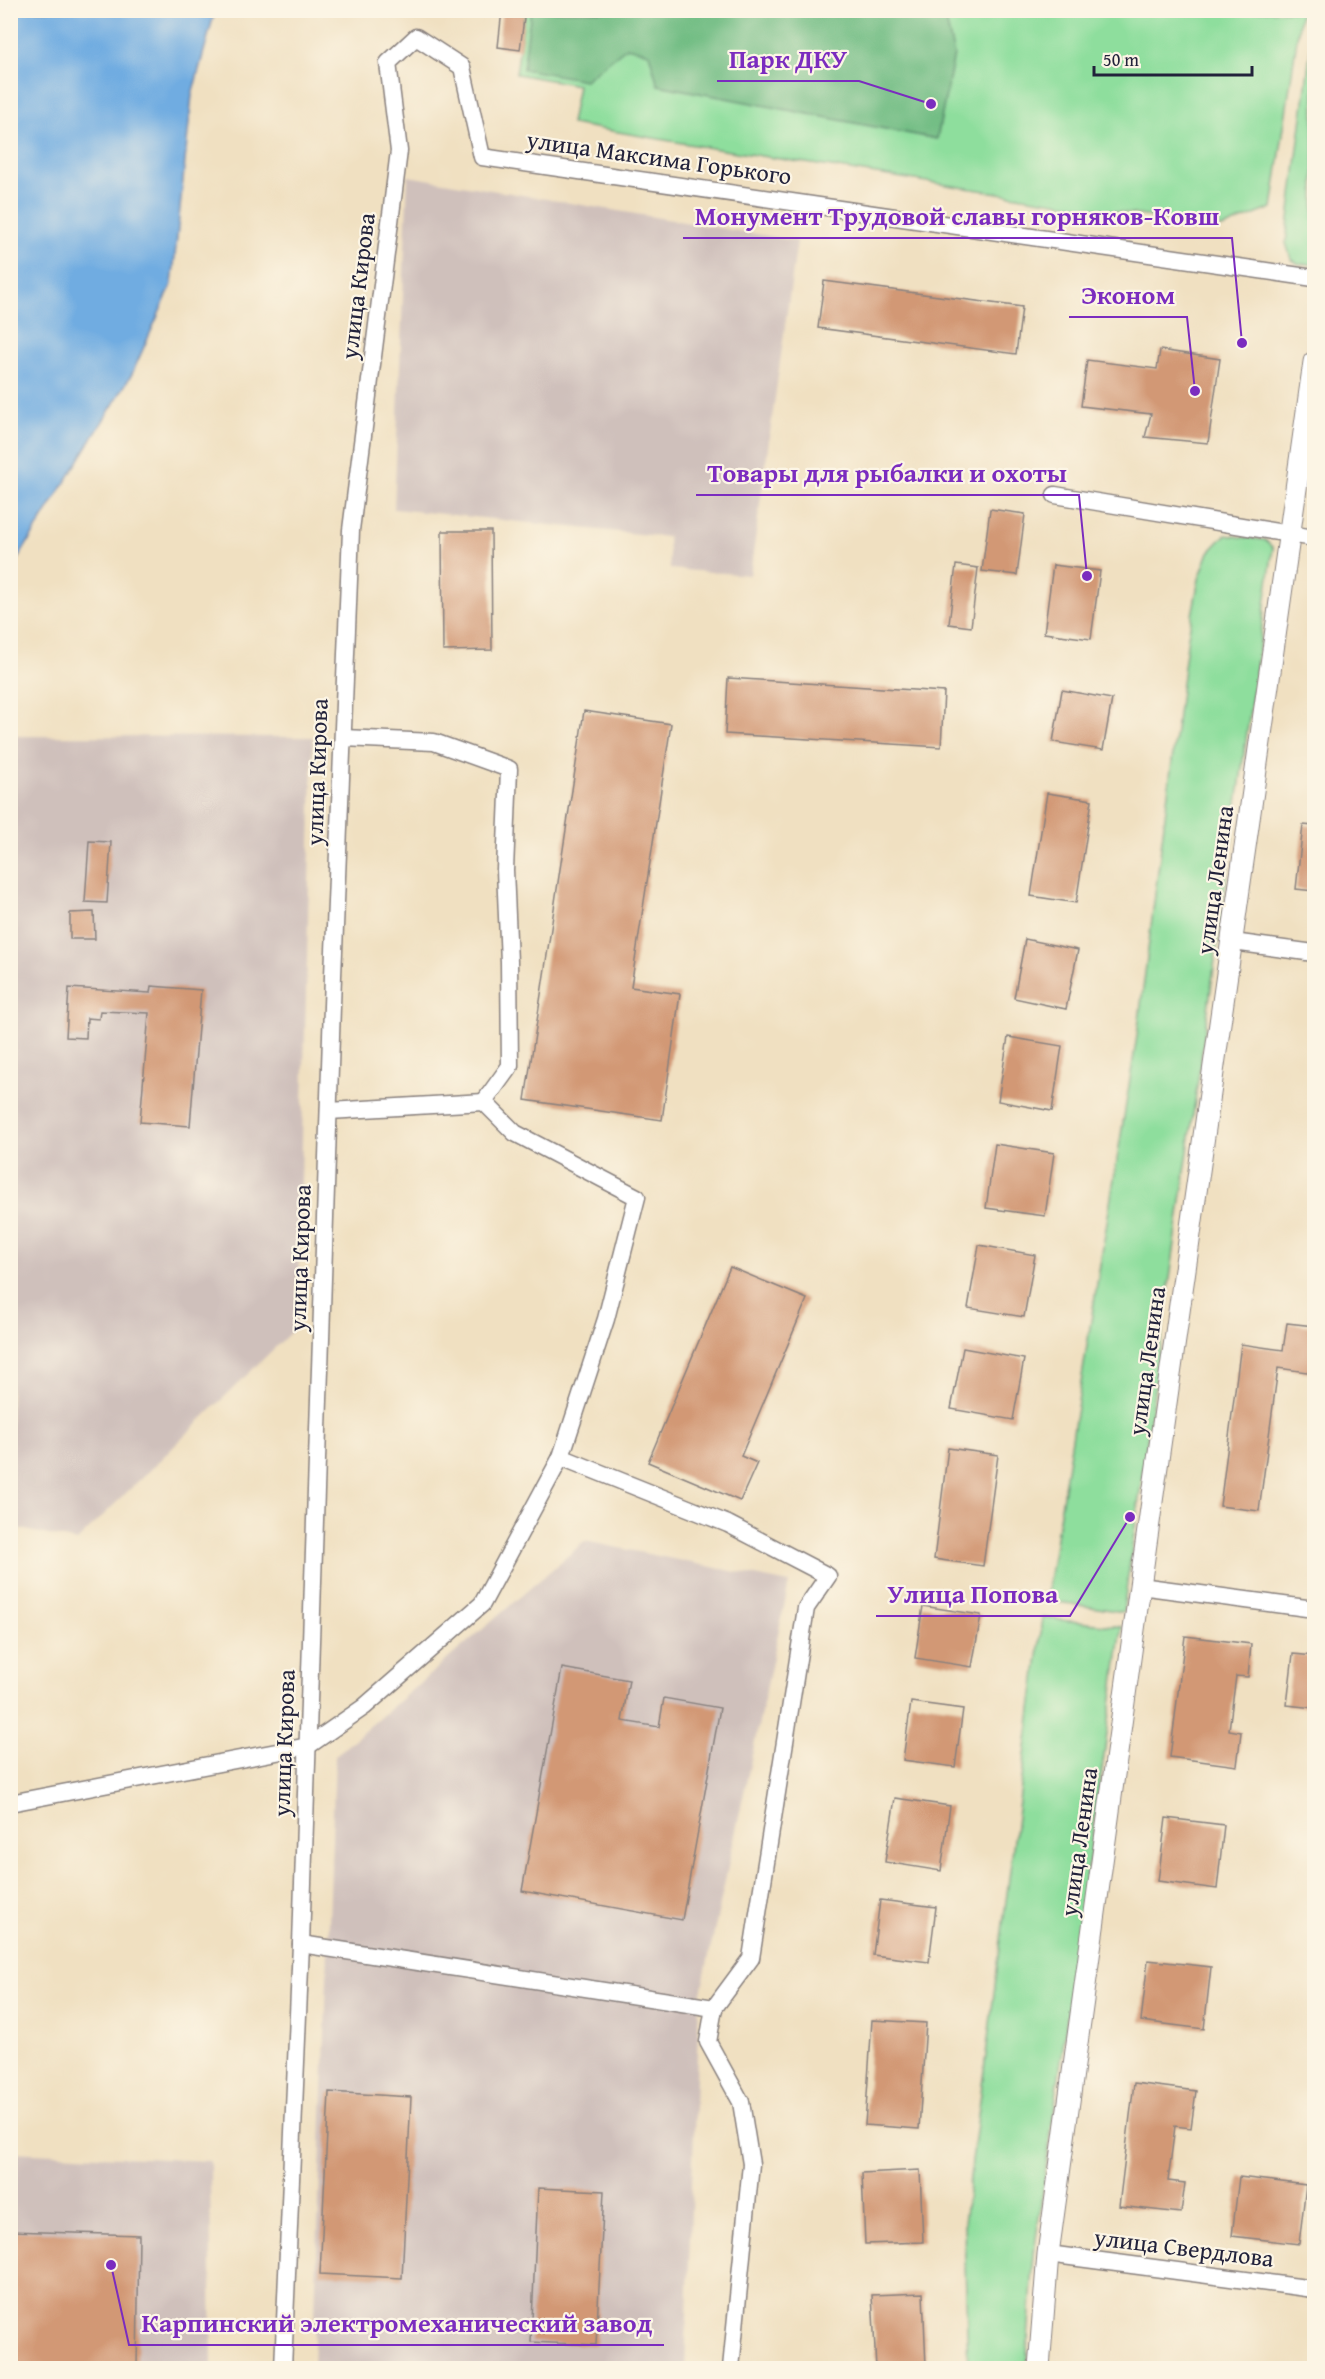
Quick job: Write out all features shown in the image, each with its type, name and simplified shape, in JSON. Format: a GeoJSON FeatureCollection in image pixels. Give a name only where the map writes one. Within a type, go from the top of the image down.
{"type":"FeatureCollection","features":[{"type":"Feature","properties":{"kind":"street","name":"улица Максима Горького"},"geometry":{"type":"LineString","coordinates":[[399,151],[388,63],[416,37],[462,67],[482,157],[1314,278]]}},
{"type":"Feature","properties":{"kind":"street","name":"улица Кирова"},"geometry":{"type":"LineString","coordinates":[[284,2368],[308,1746],[328,1111],[351,530],[399,151]]}},
{"type":"Feature","properties":{"kind":"street","name":"улица Ленина"},"geometry":{"type":"LineString","coordinates":[[1039,2368],[1048,2254],[1140,1586],[1314,362]]}},
{"type":"Feature","properties":{"kind":"street"},"geometry":{"type":"LineString","coordinates":[[1055,495],[1314,538]]}},
{"type":"Feature","properties":{"kind":"street"},"geometry":{"type":"LineString","coordinates":[[343,738],[434,742],[509,769],[505,870],[510,1066],[484,1102]]}},
{"type":"Feature","properties":{"kind":"street"},"geometry":{"type":"LineString","coordinates":[[1233,942],[1314,953]]}},
{"type":"Feature","properties":{"kind":"street"},"geometry":{"type":"LineString","coordinates":[[10,1803],[308,1746],[364,1707],[482,1604],[561,1457],[606,1319],[637,1197],[514,1133],[484,1102],[328,1111]]}},
{"type":"Feature","properties":{"kind":"street"},"geometry":{"type":"LineString","coordinates":[[561,1457],[728,1524],[828,1576],[806,1608],[751,1958],[714,2008],[708,2042],[741,2102],[751,2164],[730,2368]]}},
{"type":"Feature","properties":{"kind":"street"},"geometry":{"type":"LineString","coordinates":[[1140,1586],[1314,1609]]}},
{"type":"Feature","properties":{"kind":"street"},"geometry":{"type":"LineString","coordinates":[[301,1944],[714,2008]]}},
{"type":"Feature","properties":{"kind":"street","name":"улица Свердлова"},"geometry":{"type":"LineString","coordinates":[[1048,2254],[1314,2289]]}},
{"type":"Feature","properties":{"kind":"shaded area"},"geometry":{"type":"Polygon","coordinates":[[[408,176],[797,241],[750,575],[670,569],[668,537],[394,509],[408,176]]]}},
{"type":"Feature","properties":{"kind":"shaded area"},"geometry":{"type":"Polygon","coordinates":[[[11,736],[313,737],[297,1326],[77,1541],[11,1527],[11,736]]]}},
{"type":"Feature","properties":{"kind":"shaded area"},"geometry":{"type":"Polygon","coordinates":[[[585,1541],[789,1583],[699,2002],[685,2368],[313,2368],[335,1756],[585,1541]]]}},
{"type":"Feature","properties":{"kind":"shaded area"},"geometry":{"type":"Polygon","coordinates":[[[11,2152],[210,2161],[212,2368],[11,2368],[11,2152]]]}},
{"type":"Feature","properties":{"kind":"green space"},"geometry":{"type":"Polygon","coordinates":[[[525,11],[1301,11],[1272,208],[1222,228],[571,124],[578,85],[516,74],[525,11]]]}},
{"type":"Feature","properties":{"kind":"green space"},"geometry":{"type":"Polygon","coordinates":[[[531,11],[944,11],[954,55],[937,139],[658,85],[649,53],[627,47],[585,80],[523,69],[531,11]]]}},
{"type":"Feature","properties":{"kind":"green space"},"geometry":{"type":"Polygon","coordinates":[[[1314,22],[1314,264],[1299,264],[1291,259],[1286,243],[1314,22]]]}},
{"type":"Feature","properties":{"kind":"green space"},"geometry":{"type":"Polygon","coordinates":[[[1225,535],[1265,540],[1273,548],[1123,1612],[1046,1600],[1137,1036],[1188,636],[1199,579],[1209,552],[1225,535]]]}},
{"type":"Feature","properties":{"kind":"green space"},"geometry":{"type":"Polygon","coordinates":[[[1043,1618],[1122,1627],[1034,2253],[1026,2368],[968,2368],[964,2223],[1043,1618]]]}},
{"type":"Feature","properties":{"kind":"water"},"geometry":{"type":"Polygon","coordinates":[[[11,10],[215,11],[192,95],[172,284],[132,374],[11,570],[11,10]]]}},
{"type":"Feature","properties":{"kind":"building"},"geometry":{"type":"Polygon","coordinates":[[[502,10],[525,10],[520,50],[498,47],[502,10]]]}},
{"type":"Feature","properties":{"kind":"building"},"geometry":{"type":"Polygon","coordinates":[[[824,281],[1022,307],[1016,354],[818,328],[824,281]]]}},
{"type":"Feature","properties":{"kind":"building"},"geometry":{"type":"Polygon","coordinates":[[[1160,350],[1220,359],[1208,443],[1145,437],[1151,414],[1081,406],[1087,360],[1157,369],[1160,350]]]}},
{"type":"Feature","properties":{"kind":"building"},"geometry":{"type":"Polygon","coordinates":[[[990,509],[1025,514],[1017,575],[982,571],[990,509]]]}},
{"type":"Feature","properties":{"kind":"building"},"geometry":{"type":"Polygon","coordinates":[[[442,531],[491,531],[492,650],[443,651],[442,531]]]}},
{"type":"Feature","properties":{"kind":"building"},"geometry":{"type":"Polygon","coordinates":[[[956,565],[978,568],[971,627],[949,624],[956,565]]]}},
{"type":"Feature","properties":{"kind":"building"},"geometry":{"type":"Polygon","coordinates":[[[1053,565],[1100,571],[1091,639],[1044,633],[1053,565]]]}},
{"type":"Feature","properties":{"kind":"building"},"geometry":{"type":"Polygon","coordinates":[[[728,678],[944,692],[941,747],[725,734],[728,678]]]}},
{"type":"Feature","properties":{"kind":"building"},"geometry":{"type":"Polygon","coordinates":[[[1062,690],[1112,699],[1103,750],[1053,742],[1062,690]]]}},
{"type":"Feature","properties":{"kind":"building"},"geometry":{"type":"Polygon","coordinates":[[[584,711],[671,724],[631,987],[680,994],[662,1120],[525,1100],[584,711]]]}},
{"type":"Feature","properties":{"kind":"building"},"geometry":{"type":"Polygon","coordinates":[[[1047,793],[1092,800],[1076,903],[1031,896],[1047,793]]]}},
{"type":"Feature","properties":{"kind":"building"},"geometry":{"type":"Polygon","coordinates":[[[1303,825],[1314,826],[1314,891],[1296,889],[1303,825]]]}},
{"type":"Feature","properties":{"kind":"building"},"geometry":{"type":"Polygon","coordinates":[[[89,841],[111,842],[107,903],[85,902],[89,841]]]}},
{"type":"Feature","properties":{"kind":"building"},"geometry":{"type":"Polygon","coordinates":[[[94,912],[95,939],[70,939],[70,913],[94,912]]]}},
{"type":"Feature","properties":{"kind":"building"},"geometry":{"type":"Polygon","coordinates":[[[1025,939],[1078,950],[1066,1009],[1014,998],[1025,939]]]}},
{"type":"Feature","properties":{"kind":"building"},"geometry":{"type":"Polygon","coordinates":[[[151,986],[201,990],[190,1126],[140,1122],[149,1013],[100,1011],[99,1019],[87,1018],[86,1038],[66,1037],[69,988],[150,993],[151,986]]]}},
{"type":"Feature","properties":{"kind":"building"},"geometry":{"type":"Polygon","coordinates":[[[1008,1037],[1062,1046],[1052,1111],[998,1101],[1008,1037]]]}},
{"type":"Feature","properties":{"kind":"building"},"geometry":{"type":"Polygon","coordinates":[[[995,1144],[1054,1153],[1045,1216],[986,1208],[995,1144]]]}},
{"type":"Feature","properties":{"kind":"building"},"geometry":{"type":"Polygon","coordinates":[[[979,1245],[1035,1255],[1024,1317],[968,1308],[979,1245]]]}},
{"type":"Feature","properties":{"kind":"building"},"geometry":{"type":"Polygon","coordinates":[[[730,1267],[807,1299],[741,1456],[757,1463],[740,1501],[648,1462],[730,1267]]]}},
{"type":"Feature","properties":{"kind":"building"},"geometry":{"type":"Polygon","coordinates":[[[1287,1323],[1314,1326],[1314,1373],[1278,1368],[1259,1511],[1220,1506],[1241,1344],[1283,1350],[1287,1323]]]}},
{"type":"Feature","properties":{"kind":"building"},"geometry":{"type":"Polygon","coordinates":[[[963,1348],[1024,1359],[1013,1420],[951,1409],[963,1348]]]}},
{"type":"Feature","properties":{"kind":"building"},"geometry":{"type":"Polygon","coordinates":[[[948,1448],[998,1455],[983,1566],[934,1559],[948,1448]]]}},
{"type":"Feature","properties":{"kind":"building"},"geometry":{"type":"Polygon","coordinates":[[[923,1606],[981,1615],[972,1667],[915,1658],[923,1606]]]}},
{"type":"Feature","properties":{"kind":"building"},"geometry":{"type":"Polygon","coordinates":[[[1185,1636],[1251,1644],[1248,1677],[1236,1676],[1229,1730],[1241,1732],[1237,1766],[1170,1757],[1185,1636]]]}},
{"type":"Feature","properties":{"kind":"building"},"geometry":{"type":"Polygon","coordinates":[[[1293,1654],[1314,1656],[1314,1708],[1287,1705],[1293,1654]]]}},
{"type":"Feature","properties":{"kind":"building"},"geometry":{"type":"Polygon","coordinates":[[[562,1668],[629,1680],[622,1721],[659,1727],[664,1698],[720,1708],[682,1920],[522,1891],[562,1668]]]}},
{"type":"Feature","properties":{"kind":"building"},"geometry":{"type":"Polygon","coordinates":[[[911,1702],[963,1709],[955,1767],[903,1760],[911,1702]]]}},
{"type":"Feature","properties":{"kind":"building"},"geometry":{"type":"Polygon","coordinates":[[[895,1798],[950,1806],[941,1871],[885,1862],[895,1798]]]}},
{"type":"Feature","properties":{"kind":"building"},"geometry":{"type":"Polygon","coordinates":[[[1166,1818],[1224,1825],[1217,1889],[1158,1881],[1166,1818]]]}},
{"type":"Feature","properties":{"kind":"building"},"geometry":{"type":"Polygon","coordinates":[[[880,1900],[936,1907],[929,1962],[873,1955],[880,1900]]]}},
{"type":"Feature","properties":{"kind":"building"},"geometry":{"type":"Polygon","coordinates":[[[1148,1960],[1211,1967],[1204,2029],[1141,2021],[1148,1960]]]}},
{"type":"Feature","properties":{"kind":"building"},"geometry":{"type":"Polygon","coordinates":[[[872,2020],[926,2023],[919,2129],[865,2125],[872,2020]]]}},
{"type":"Feature","properties":{"kind":"building"},"geometry":{"type":"Polygon","coordinates":[[[1134,2083],[1196,2091],[1191,2128],[1175,2126],[1168,2181],[1185,2183],[1181,2213],[1119,2206],[1134,2083]]]}},
{"type":"Feature","properties":{"kind":"building"},"geometry":{"type":"Polygon","coordinates":[[[329,2092],[411,2097],[402,2278],[320,2274],[329,2092]]]}},
{"type":"Feature","properties":{"kind":"building"},"geometry":{"type":"Polygon","coordinates":[[[920,2170],[923,2242],[865,2244],[862,2173],[920,2170]]]}},
{"type":"Feature","properties":{"kind":"building"},"geometry":{"type":"Polygon","coordinates":[[[1239,2177],[1306,2185],[1299,2244],[1232,2236],[1239,2177]]]}},
{"type":"Feature","properties":{"kind":"building"},"geometry":{"type":"Polygon","coordinates":[[[538,2188],[604,2191],[596,2345],[531,2342],[538,2188]]]}},
{"type":"Feature","properties":{"kind":"building"},"geometry":{"type":"Polygon","coordinates":[[[10,2231],[139,2235],[137,2368],[10,2368],[10,2231]]]}},
{"type":"Feature","properties":{"kind":"building"},"geometry":{"type":"Polygon","coordinates":[[[923,2293],[926,2367],[876,2368],[872,2295],[923,2293]]]}},
{"type":"Feature","properties":{"kind":"place","name":"Парк ДКУ"},"geometry":{"type":"Point","coordinates":[931,104]}},
{"type":"Feature","properties":{"kind":"place","name":"Монумент Трудовой славы горняков-Ковш"},"geometry":{"type":"Point","coordinates":[1242,343]}},
{"type":"Feature","properties":{"kind":"place","name":"Эконом"},"geometry":{"type":"Point","coordinates":[1195,391]}},
{"type":"Feature","properties":{"kind":"place","name":"Товары для рыбалки и охоты"},"geometry":{"type":"Point","coordinates":[1087,576]}},
{"type":"Feature","properties":{"kind":"place","name":"Улица Попова"},"geometry":{"type":"Point","coordinates":[1130,1517]}},
{"type":"Feature","properties":{"kind":"place","name":"Карпинский электромеханический завод"},"geometry":{"type":"Point","coordinates":[111,2265]}}]}
